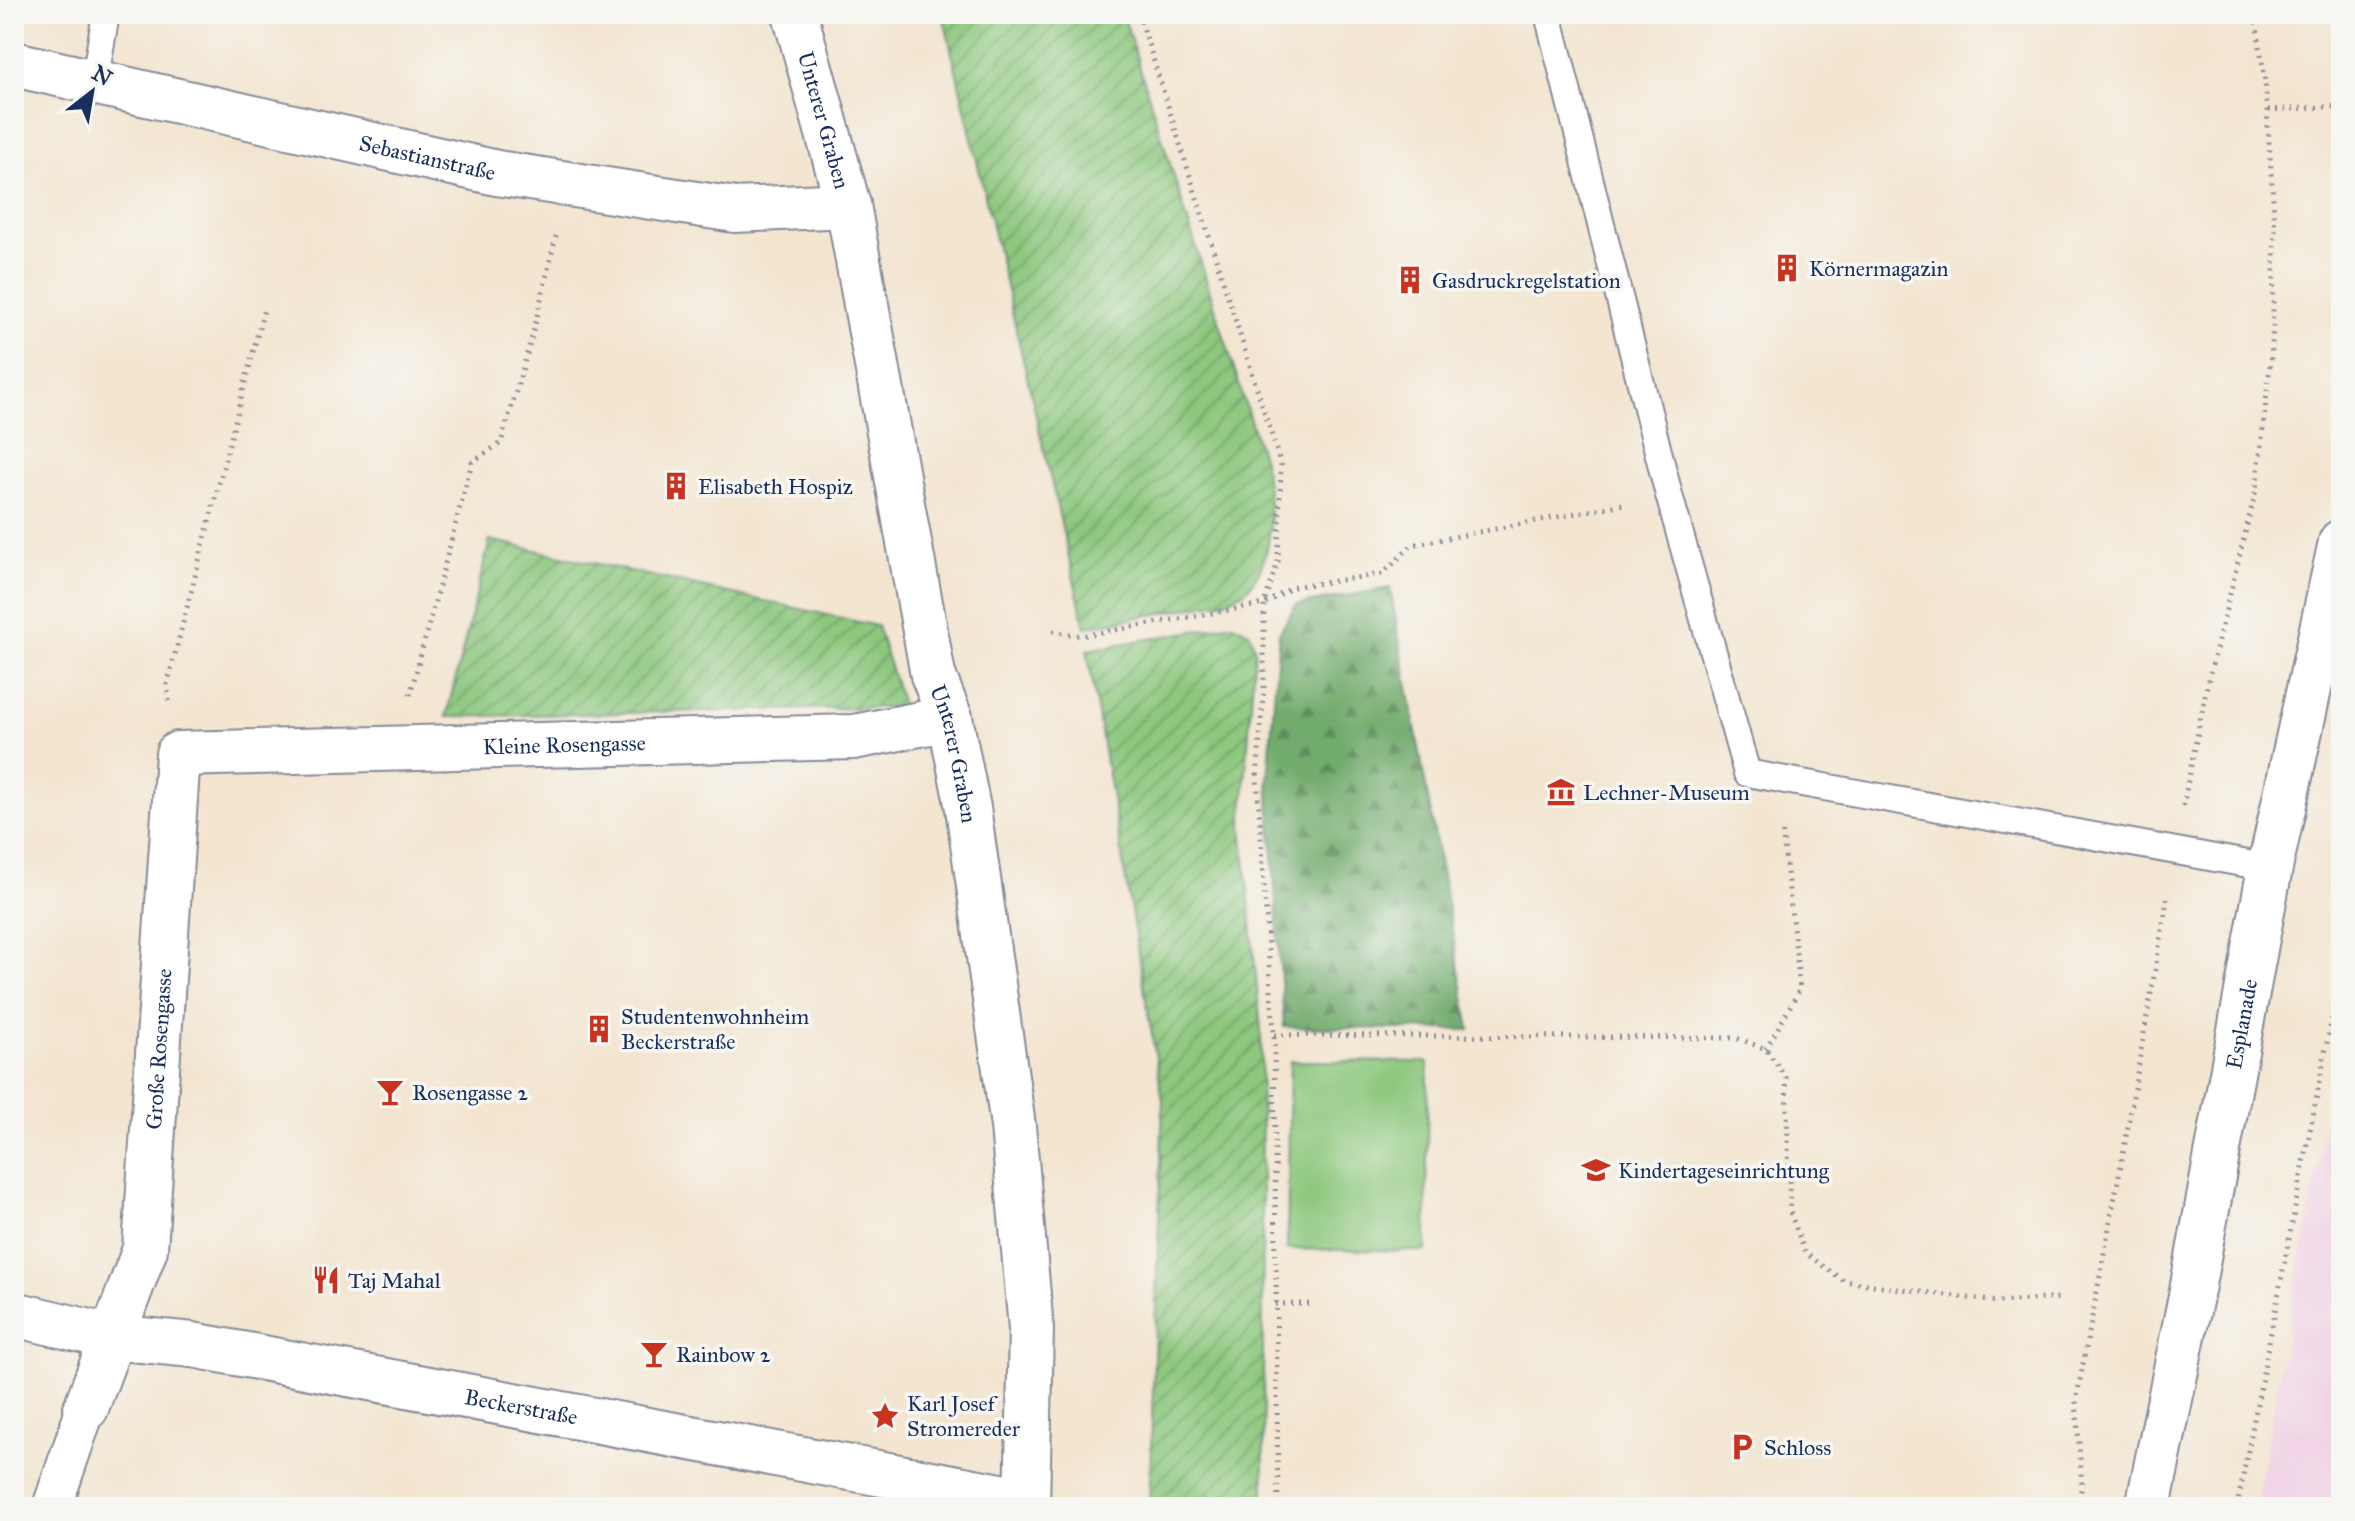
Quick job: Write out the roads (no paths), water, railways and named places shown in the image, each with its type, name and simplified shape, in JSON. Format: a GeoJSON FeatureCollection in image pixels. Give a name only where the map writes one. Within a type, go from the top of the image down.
{"type":"FeatureCollection","features":[{"type":"Feature","properties":{"kind":"street","name":"Unterer Graben"},"geometry":{"type":"LineString","coordinates":[[795,14],[848,205],[933,675],[950,718],[968,808],[1013,1126],[1031,1329],[1027,1504]]}},
{"type":"Feature","properties":{"kind":"street","name":"Sebastianstraße"},"geometry":{"type":"LineString","coordinates":[[14,64],[497,173],[735,210],[848,205]]}},
{"type":"Feature","properties":{"kind":"street","name":"Esplanade"},"geometry":{"type":"LineString","coordinates":[[2148,1507],[2190,1301],[2270,868],[2341,542]]}},
{"type":"Feature","properties":{"kind":"street","name":"Kleine Rosengasse"},"geometry":{"type":"LineString","coordinates":[[178,754],[854,737],[950,718]]}},
{"type":"Feature","properties":{"kind":"street","name":"Große Rosengasse"},"geometry":{"type":"LineString","coordinates":[[86,1408],[145,1249],[178,754]]}},
{"type":"Feature","properties":{"kind":"street","name":"Beckerstraße"},"geometry":{"type":"LineString","coordinates":[[14,1314],[111,1337],[193,1345],[1027,1504]]}},
{"type":"Feature","properties":{"kind":"street"},"geometry":{"type":"LineString","coordinates":[[52,1507],[86,1408]]}},
{"type":"Feature","properties":{"kind":"lane"},"geometry":{"type":"LineString","coordinates":[[94,83],[106,14]]}},
{"type":"Feature","properties":{"kind":"lane"},"geometry":{"type":"LineString","coordinates":[[1548,14],[1669,495],[1747,773],[2270,868]]}},
{"type":"Feature","properties":{"kind":"place","name":"Körnermagazin"},"geometry":{"type":"Point","coordinates":[1787,268]}},
{"type":"Feature","properties":{"kind":"place","name":"Gasdruckregelstation"},"geometry":{"type":"Point","coordinates":[1410,280]}},
{"type":"Feature","properties":{"kind":"place","name":"Elisabeth Hospiz"},"geometry":{"type":"Point","coordinates":[676,486]}},
{"type":"Feature","properties":{"kind":"place","name":"Lechner-Museum"},"geometry":{"type":"Point","coordinates":[1561,792]}},
{"type":"Feature","properties":{"kind":"place","name":"Studentenwohnheim Beckerstraße"},"geometry":{"type":"Point","coordinates":[599,1029]}},
{"type":"Feature","properties":{"kind":"place","name":"Rosengasse 2"},"geometry":{"type":"Point","coordinates":[390,1092]}},
{"type":"Feature","properties":{"kind":"place","name":"Kindertageseinrichtung"},"geometry":{"type":"Point","coordinates":[1596,1170]}},
{"type":"Feature","properties":{"kind":"place","name":"Taj Mahal"},"geometry":{"type":"Point","coordinates":[326,1280]}},
{"type":"Feature","properties":{"kind":"place","name":"Rainbow 2"},"geometry":{"type":"Point","coordinates":[654,1354]}},
{"type":"Feature","properties":{"kind":"place","name":"Karl Josef Stromereder"},"geometry":{"type":"Point","coordinates":[885,1416]}},
{"type":"Feature","properties":{"kind":"place","name":"Schloss"},"geometry":{"type":"Point","coordinates":[1742,1447]}}]}
